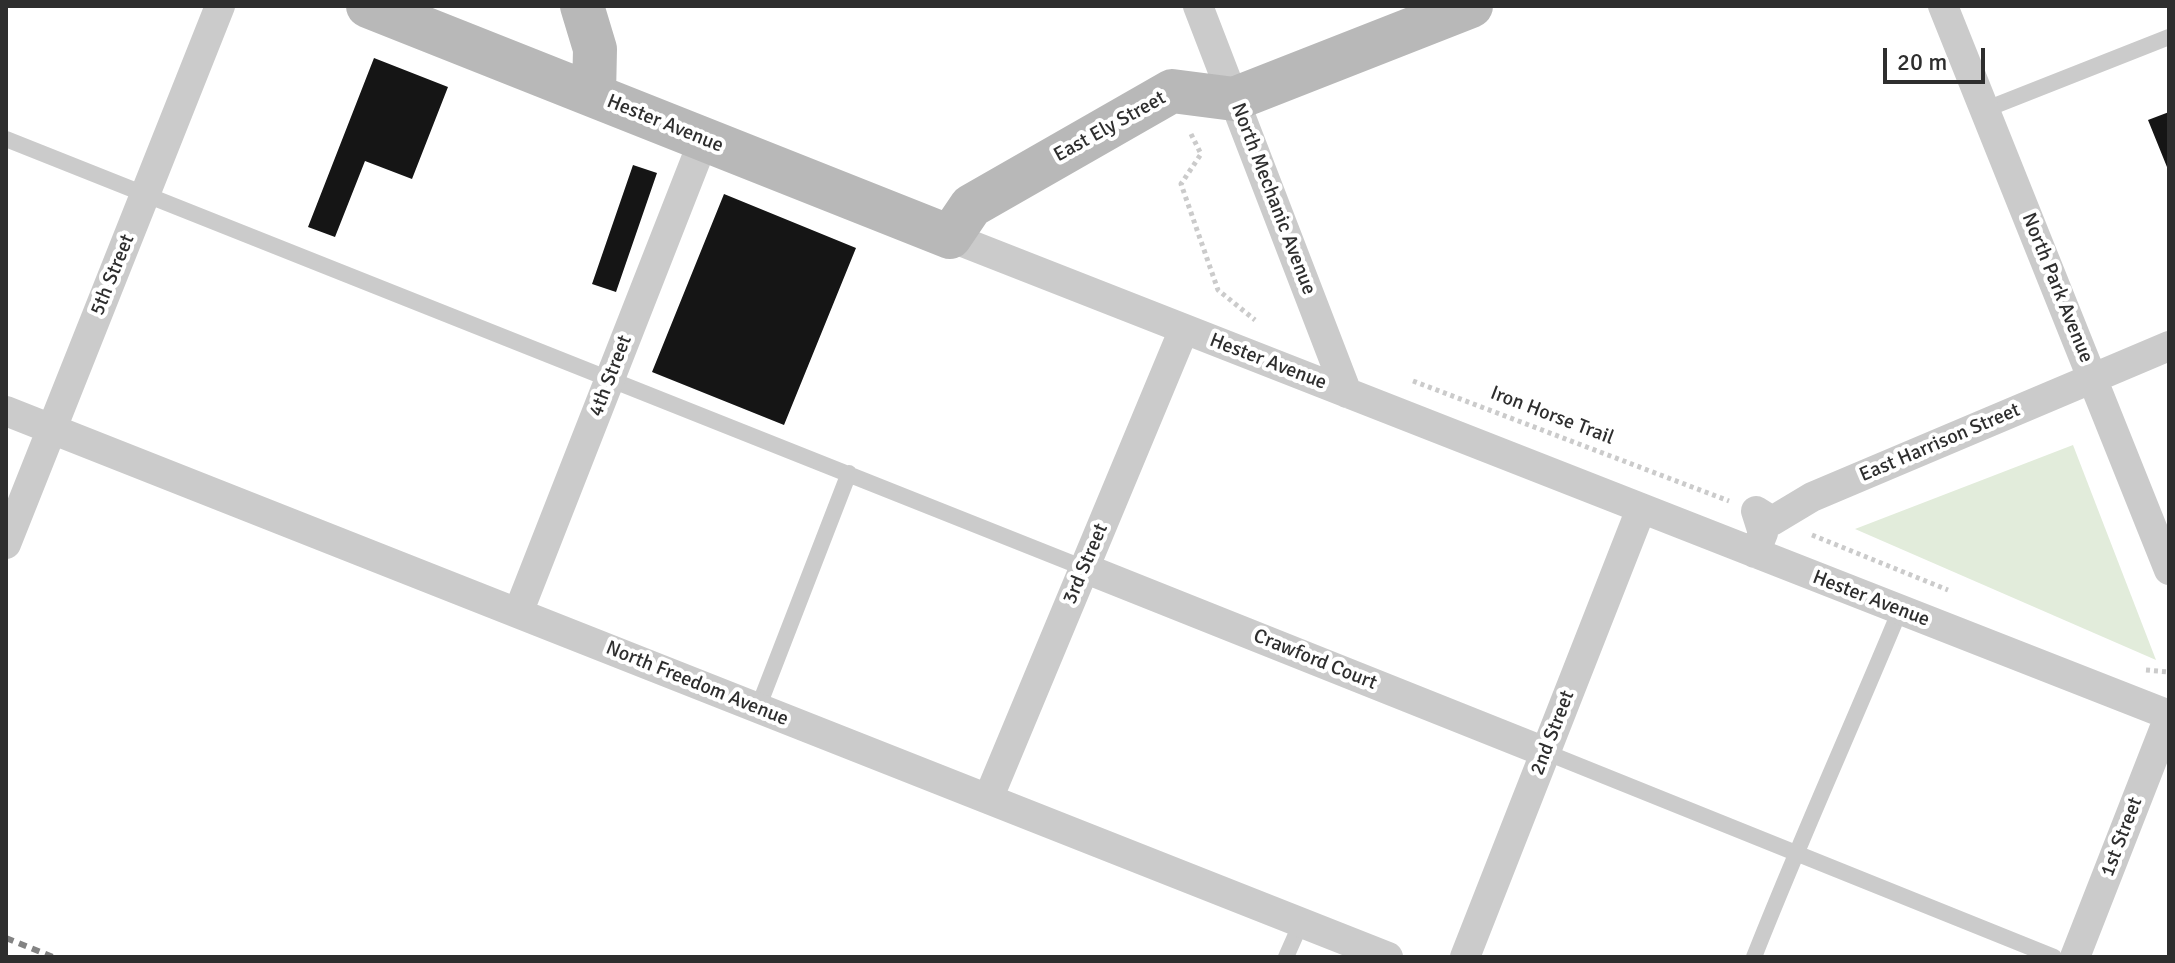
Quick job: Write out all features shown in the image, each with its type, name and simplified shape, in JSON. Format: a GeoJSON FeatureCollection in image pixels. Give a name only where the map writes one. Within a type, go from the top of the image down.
{"type":"FeatureCollection","features":[{"type":"Feature","properties":{"kind":"street","name":"5th Street"},"geometry":{"type":"LineString","coordinates":[[6,544],[220,6]]}},
{"type":"Feature","properties":{"kind":"street","name":"Hester Avenue"},"geometry":{"type":"LineString","coordinates":[[368,6],[2169,716]]}},
{"type":"Feature","properties":{"kind":"street"},"geometry":{"type":"LineString","coordinates":[[582,6],[595,49],[594,95]]}},
{"type":"Feature","properties":{"kind":"street","name":"North Mechanic Avenue"},"geometry":{"type":"LineString","coordinates":[[1198,6],[1347,393]]}},
{"type":"Feature","properties":{"kind":"street","name":"East Ely Street"},"geometry":{"type":"LineString","coordinates":[[950,237],[971,206],[1172,91],[1234,99],[1471,6]]}},
{"type":"Feature","properties":{"kind":"street","name":"North Park Avenue"},"geometry":{"type":"LineString","coordinates":[[1943,6],[2169,570]]}},
{"type":"Feature","properties":{"kind":"street","name":"4th Street"},"geometry":{"type":"LineString","coordinates":[[518,613],[704,139]]}},
{"type":"Feature","properties":{"kind":"street","name":"3rd Street"},"geometry":{"type":"LineString","coordinates":[[988,799],[1184,329]]}},
{"type":"Feature","properties":{"kind":"street","name":"East Harrison Street"},"geometry":{"type":"LineString","coordinates":[[1756,511],[1772,521],[1812,497],[2169,346]]}},
{"type":"Feature","properties":{"kind":"street","name":"North Freedom Avenue"},"geometry":{"type":"LineString","coordinates":[[6,411],[1388,957]]}},
{"type":"Feature","properties":{"kind":"street","name":"2nd Street"},"geometry":{"type":"LineString","coordinates":[[1465,957],[1641,509]]}},
{"type":"Feature","properties":{"kind":"street"},"geometry":{"type":"LineString","coordinates":[[1755,553],[1763,533],[1756,511]]}},
{"type":"Feature","properties":{"kind":"street","name":"Crawford Court"},"geometry":{"type":"LineString","coordinates":[[1084,568],[1545,752]]}},
{"type":"Feature","properties":{"kind":"street","name":"1st Street"},"geometry":{"type":"LineString","coordinates":[[2075,957],[2169,716]]}},
{"type":"Feature","properties":{"kind":"lane"},"geometry":{"type":"LineString","coordinates":[[1984,110],[2169,37]]}},
{"type":"Feature","properties":{"kind":"lane"},"geometry":{"type":"LineString","coordinates":[[6,139],[1084,568]]}},
{"type":"Feature","properties":{"kind":"lane"},"geometry":{"type":"LineString","coordinates":[[758,708],[849,473]]}},
{"type":"Feature","properties":{"kind":"lane"},"geometry":{"type":"LineString","coordinates":[[1754,957],[1795,853],[1829,781],[1900,610]]}},
{"type":"Feature","properties":{"kind":"lane"},"geometry":{"type":"LineString","coordinates":[[1545,752],[2054,957]]}},
{"type":"Feature","properties":{"kind":"lane"},"geometry":{"type":"LineString","coordinates":[[1286,957],[1301,923]]}},
{"type":"Feature","properties":{"kind":"path"},"geometry":{"type":"LineString","coordinates":[[1172,91],[1201,154],[1181,184],[1218,290],[1256,322],[1269,326]]}},
{"type":"Feature","properties":{"kind":"path","name":"Iron Horse Trail"},"geometry":{"type":"LineString","coordinates":[[1402,376],[1756,511],[1961,596]]}},
{"type":"Feature","properties":{"kind":"path"},"geometry":{"type":"LineString","coordinates":[[2145,669],[2169,672]]}},
{"type":"Feature","properties":{"kind":"green space"},"geometry":{"type":"Polygon","coordinates":[[[2073,445],[2156,660],[1855,529],[2073,445]]]}},
{"type":"Feature","properties":{"kind":"building"},"geometry":{"type":"Polygon","coordinates":[[[374,58],[448,87],[412,179],[365,161],[335,237],[308,227],[374,58]]]}},
{"type":"Feature","properties":{"kind":"building"},"geometry":{"type":"Polygon","coordinates":[[[2169,112],[2169,172],[2148,120],[2169,112]]]}},
{"type":"Feature","properties":{"kind":"building"},"geometry":{"type":"Polygon","coordinates":[[[633,165],[657,173],[616,292],[592,284],[633,165]]]}},
{"type":"Feature","properties":{"kind":"building"},"geometry":{"type":"Polygon","coordinates":[[[724,194],[856,248],[784,425],[652,372],[724,194]]]}},
{"type":"Feature","properties":{"kind":"railway"},"geometry":{"type":"LineString","coordinates":[[6,938],[53,957]]}}]}
